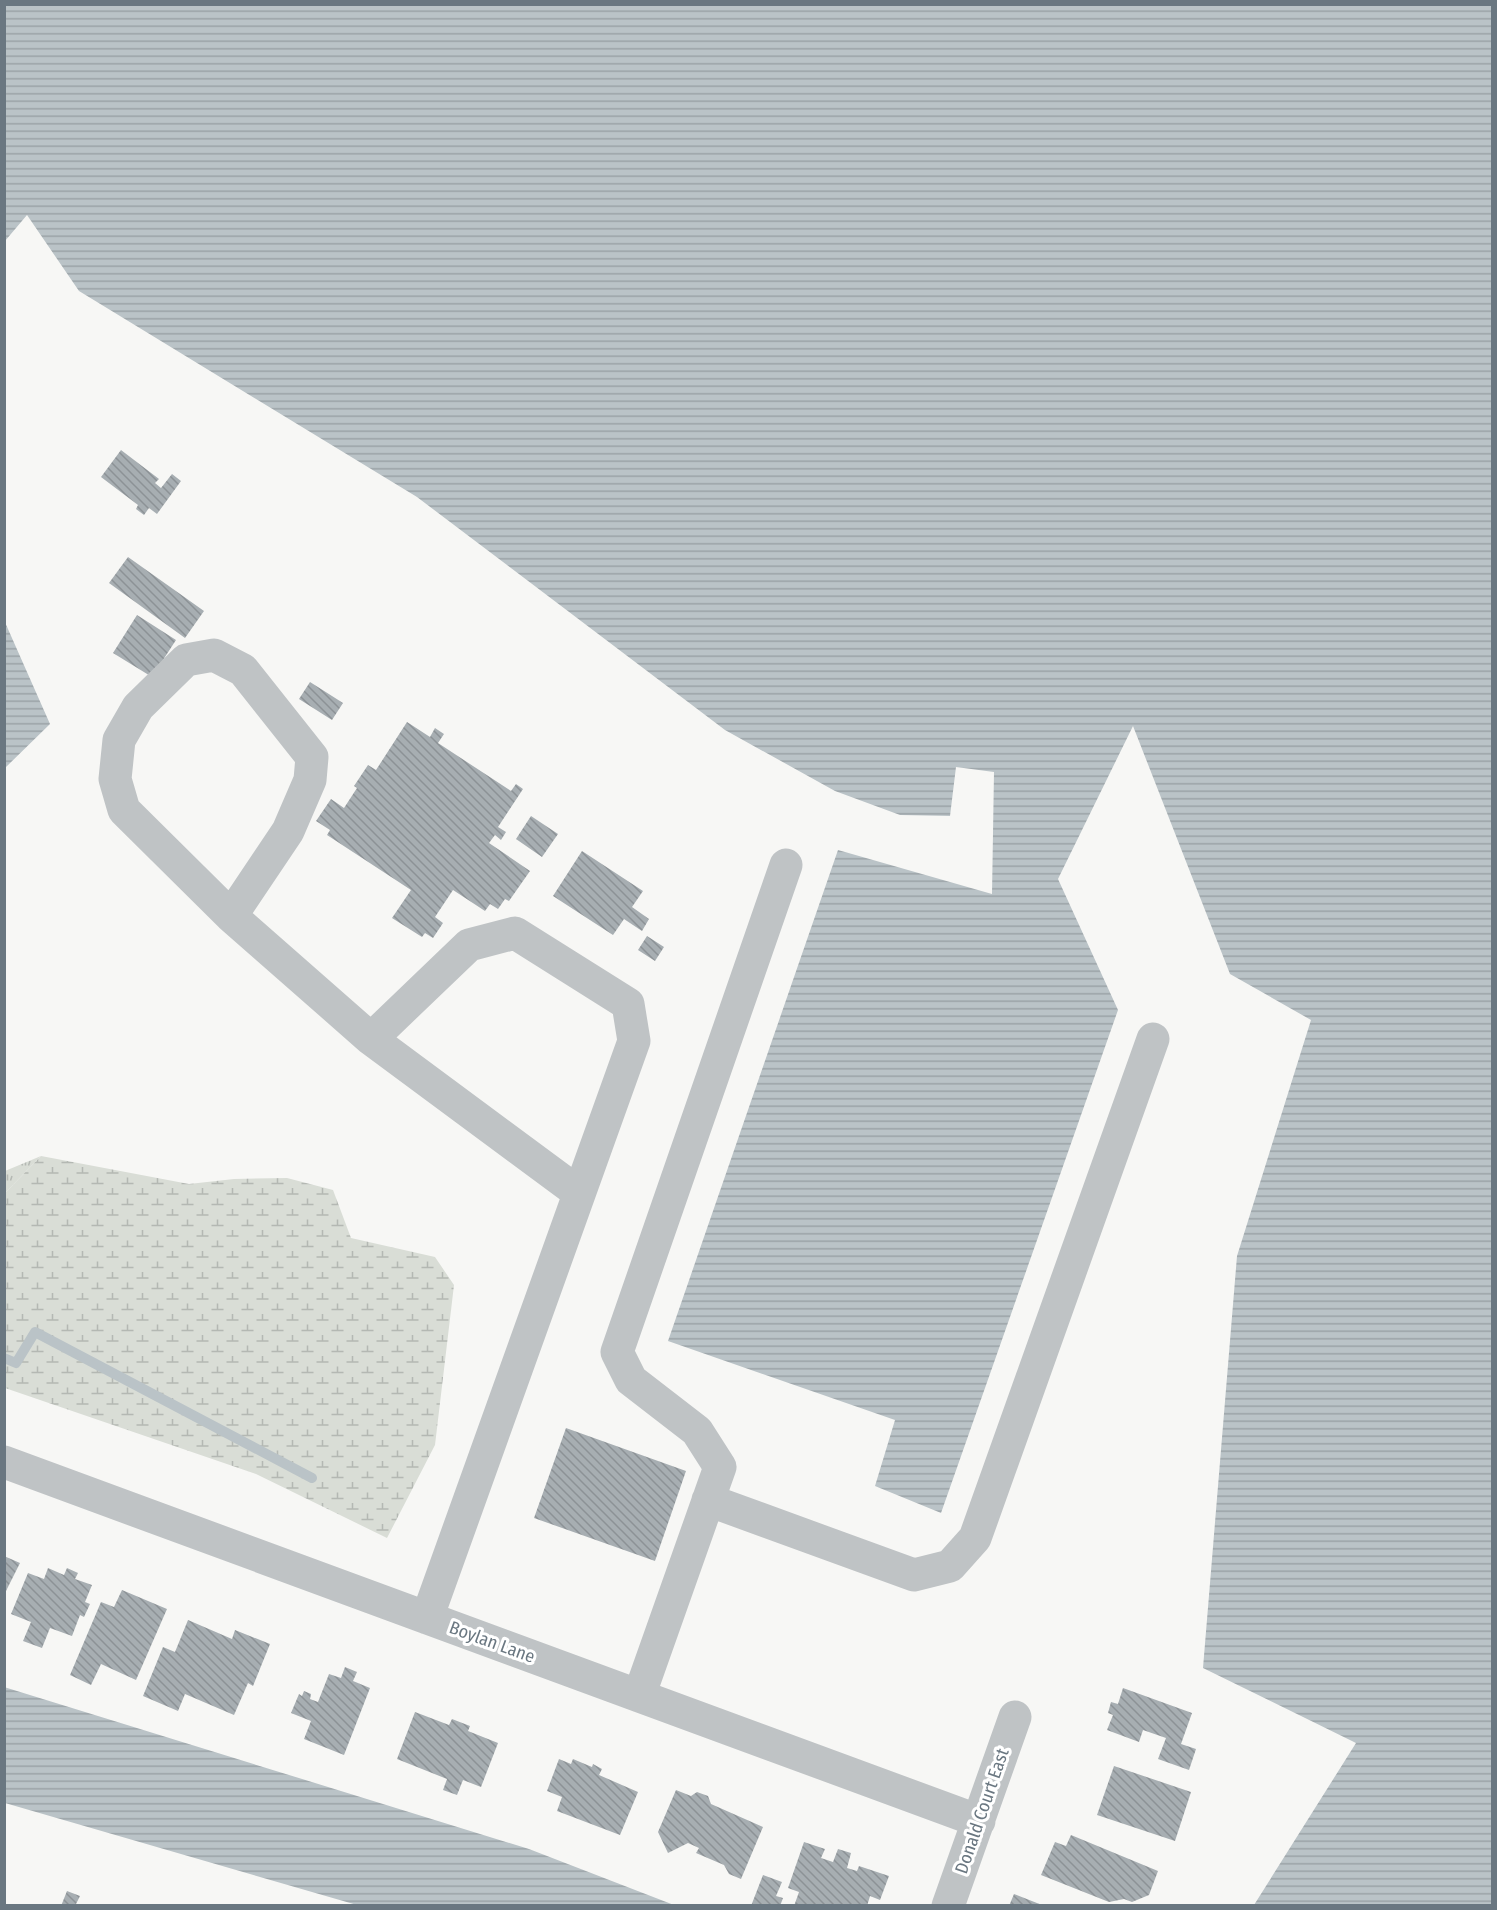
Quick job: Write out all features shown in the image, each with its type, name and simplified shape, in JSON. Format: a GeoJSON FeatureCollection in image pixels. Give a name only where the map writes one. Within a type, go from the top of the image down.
{"type":"FeatureCollection","features":[{"type":"Feature","properties":{"kind":"street"},"geometry":{"type":"LineString","coordinates":[[231,916],[288,831],[310,780],[312,757],[243,670],[213,655],[186,660],[138,707],[119,740],[115,779],[124,810],[231,916],[371,1039],[579,1193]]}},
{"type":"Feature","properties":{"kind":"street"},"geometry":{"type":"LineString","coordinates":[[639,1696],[720,1467],[697,1431],[631,1380],[617,1352],[786,865]]}},
{"type":"Feature","properties":{"kind":"street"},"geometry":{"type":"LineString","coordinates":[[371,1039],[469,945],[514,933],[628,1004],[634,1041],[427,1618]]}},
{"type":"Feature","properties":{"kind":"street"},"geometry":{"type":"LineString","coordinates":[[708,1500],[914,1575],[950,1566],[975,1538],[1153,1039]]}},
{"type":"Feature","properties":{"kind":"street","name":"Boylan Lane"},"geometry":{"type":"LineString","coordinates":[[4,1462],[979,1821]]}},
{"type":"Feature","properties":{"kind":"street","name":"Donald Court East"},"geometry":{"type":"LineString","coordinates":[[948,1905],[1015,1717]]}},
{"type":"Feature","properties":{"kind":"green space"},"geometry":{"type":"Polygon","coordinates":[[[41,1156],[5,1193],[5,1171],[41,1156]]]}},
{"type":"Feature","properties":{"kind":"green space"},"geometry":{"type":"Polygon","coordinates":[[[41,1156],[189,1184],[234,1179],[287,1178],[333,1190],[351,1238],[435,1257],[454,1285],[435,1445],[387,1538],[256,1474],[5,1388],[5,1193],[41,1156]]]}},
{"type":"Feature","properties":{"kind":"shaded area"},"geometry":{"type":"Polygon","coordinates":[[[5,4],[1492,5],[1492,1905],[1254,1905],[1356,1743],[1203,1668],[1237,1256],[1311,1020],[1230,974],[1133,726],[1058,879],[1118,1010],[941,1513],[875,1486],[895,1420],[668,1341],[838,850],[992,894],[994,772],[956,767],[950,816],[900,815],[835,791],[725,730],[417,497],[79,291],[27,215],[5,241],[5,4]]]}},
{"type":"Feature","properties":{"kind":"shaded area"},"geometry":{"type":"Polygon","coordinates":[[[4,620],[50,724],[5,768],[4,768],[4,620]]]}},
{"type":"Feature","properties":{"kind":"shaded area"},"geometry":{"type":"Polygon","coordinates":[[[4,1687],[529,1849],[674,1905],[357,1905],[5,1803],[4,1687]]]}},
{"type":"Feature","properties":{"kind":"building"},"geometry":{"type":"Polygon","coordinates":[[[121,450],[159,479],[155,483],[161,488],[172,474],[181,481],[157,514],[149,508],[144,515],[136,509],[138,505],[101,477],[121,450]]]}},
{"type":"Feature","properties":{"kind":"building"},"geometry":{"type":"Polygon","coordinates":[[[128,557],[204,611],[185,638],[109,583],[128,557]]]}},
{"type":"Feature","properties":{"kind":"building"},"geometry":{"type":"Polygon","coordinates":[[[137,615],[176,640],[152,677],[113,653],[137,615]]]}},
{"type":"Feature","properties":{"kind":"building"},"geometry":{"type":"Polygon","coordinates":[[[310,682],[343,703],[332,720],[299,699],[310,682]]]}},
{"type":"Feature","properties":{"kind":"building"},"geometry":{"type":"Polygon","coordinates":[[[407,722],[430,737],[435,728],[444,734],[438,743],[511,791],[516,784],[523,789],[498,827],[506,832],[501,840],[495,835],[489,843],[530,871],[509,901],[505,899],[498,909],[490,904],[485,911],[453,890],[435,917],[443,923],[433,938],[425,933],[422,937],[392,918],[411,890],[327,835],[330,830],[316,821],[331,799],[344,808],[357,788],[354,786],[368,765],[376,770],[407,722]]]}},
{"type":"Feature","properties":{"kind":"building"},"geometry":{"type":"Polygon","coordinates":[[[531,816],[558,834],[542,857],[516,839],[531,816]]]}},
{"type":"Feature","properties":{"kind":"building"},"geometry":{"type":"Polygon","coordinates":[[[582,851],[643,891],[632,907],[649,919],[642,931],[624,919],[613,935],[553,896],[582,851]]]}},
{"type":"Feature","properties":{"kind":"building"},"geometry":{"type":"Polygon","coordinates":[[[647,936],[664,947],[655,961],[638,950],[647,936]]]}},
{"type":"Feature","properties":{"kind":"building"},"geometry":{"type":"Polygon","coordinates":[[[566,1428],[686,1471],[655,1561],[534,1518],[566,1428]]]}},
{"type":"Feature","properties":{"kind":"building"},"geometry":{"type":"Polygon","coordinates":[[[4,1556],[20,1563],[4,1595],[4,1556]]]}},
{"type":"Feature","properties":{"kind":"building"},"geometry":{"type":"Polygon","coordinates":[[[48,1568],[64,1575],[67,1568],[78,1573],[75,1579],[92,1585],[85,1602],[90,1604],[84,1617],[80,1615],[72,1636],[50,1628],[42,1648],[23,1641],[31,1622],[11,1614],[28,1573],[44,1579],[48,1568]]]}},
{"type":"Feature","properties":{"kind":"building"},"geometry":{"type":"Polygon","coordinates":[[[122,1590],[167,1609],[136,1680],[101,1664],[91,1685],[70,1675],[101,1602],[114,1607],[122,1590]]]}},
{"type":"Feature","properties":{"kind":"building"},"geometry":{"type":"Polygon","coordinates":[[[188,1620],[232,1639],[235,1630],[270,1644],[253,1686],[248,1683],[234,1715],[185,1694],[178,1711],[143,1696],[163,1647],[175,1652],[188,1620]]]}},
{"type":"Feature","properties":{"kind":"building"},"geometry":{"type":"Polygon","coordinates":[[[345,1667],[357,1672],[353,1681],[370,1688],[344,1755],[304,1739],[311,1721],[291,1713],[299,1694],[302,1696],[304,1691],[311,1694],[310,1699],[318,1702],[329,1674],[341,1678],[345,1667]]]}},
{"type":"Feature","properties":{"kind":"building"},"geometry":{"type":"Polygon","coordinates":[[[1123,1688],[1192,1713],[1181,1744],[1196,1749],[1189,1770],[1158,1759],[1166,1738],[1143,1730],[1139,1742],[1107,1730],[1113,1715],[1108,1713],[1111,1702],[1118,1704],[1123,1688]]]}},
{"type":"Feature","properties":{"kind":"building"},"geometry":{"type":"Polygon","coordinates":[[[415,1712],[449,1725],[452,1719],[470,1726],[468,1731],[498,1743],[481,1787],[463,1780],[457,1795],[443,1790],[447,1779],[397,1759],[415,1712]]]}},
{"type":"Feature","properties":{"kind":"building"},"geometry":{"type":"Polygon","coordinates":[[[559,1759],[571,1764],[573,1759],[592,1767],[593,1764],[602,1769],[599,1775],[638,1792],[620,1835],[557,1811],[562,1797],[547,1791],[559,1759]]]}},
{"type":"Feature","properties":{"kind":"building"},"geometry":{"type":"Polygon","coordinates":[[[1114,1766],[1191,1792],[1175,1841],[1097,1815],[1114,1766]]]}},
{"type":"Feature","properties":{"kind":"building"},"geometry":{"type":"Polygon","coordinates":[[[676,1790],[691,1796],[697,1792],[708,1796],[711,1804],[763,1827],[741,1879],[729,1874],[724,1865],[696,1853],[699,1848],[688,1843],[668,1853],[658,1832],[676,1790]]]}},
{"type":"Feature","properties":{"kind":"building"},"geometry":{"type":"Polygon","coordinates":[[[1071,1835],[1158,1871],[1149,1895],[1132,1902],[1124,1899],[1109,1902],[1041,1875],[1055,1842],[1066,1846],[1071,1835]]]}},
{"type":"Feature","properties":{"kind":"building"},"geometry":{"type":"Polygon","coordinates":[[[804,1842],[825,1849],[821,1858],[833,1862],[838,1849],[851,1853],[847,1868],[857,1871],[859,1866],[889,1876],[880,1900],[870,1896],[867,1906],[794,1906],[799,1892],[788,1888],[804,1842]]]}},
{"type":"Feature","properties":{"kind":"building"},"geometry":{"type":"Polygon","coordinates":[[[763,1875],[782,1882],[776,1896],[783,1898],[780,1906],[751,1906],[763,1875]]]}},
{"type":"Feature","properties":{"kind":"building"},"geometry":{"type":"Polygon","coordinates":[[[67,1891],[80,1896],[75,1906],[61,1906],[67,1891]]]}},
{"type":"Feature","properties":{"kind":"building"},"geometry":{"type":"Polygon","coordinates":[[[1014,1894],[1042,1905],[1042,1906],[1009,1906],[1014,1894]]]}},
{"type":"Feature","properties":{"kind":"waterway"},"geometry":{"type":"LineString","coordinates":[[4,1358],[16,1363],[35,1332],[312,1478]]}}]}
